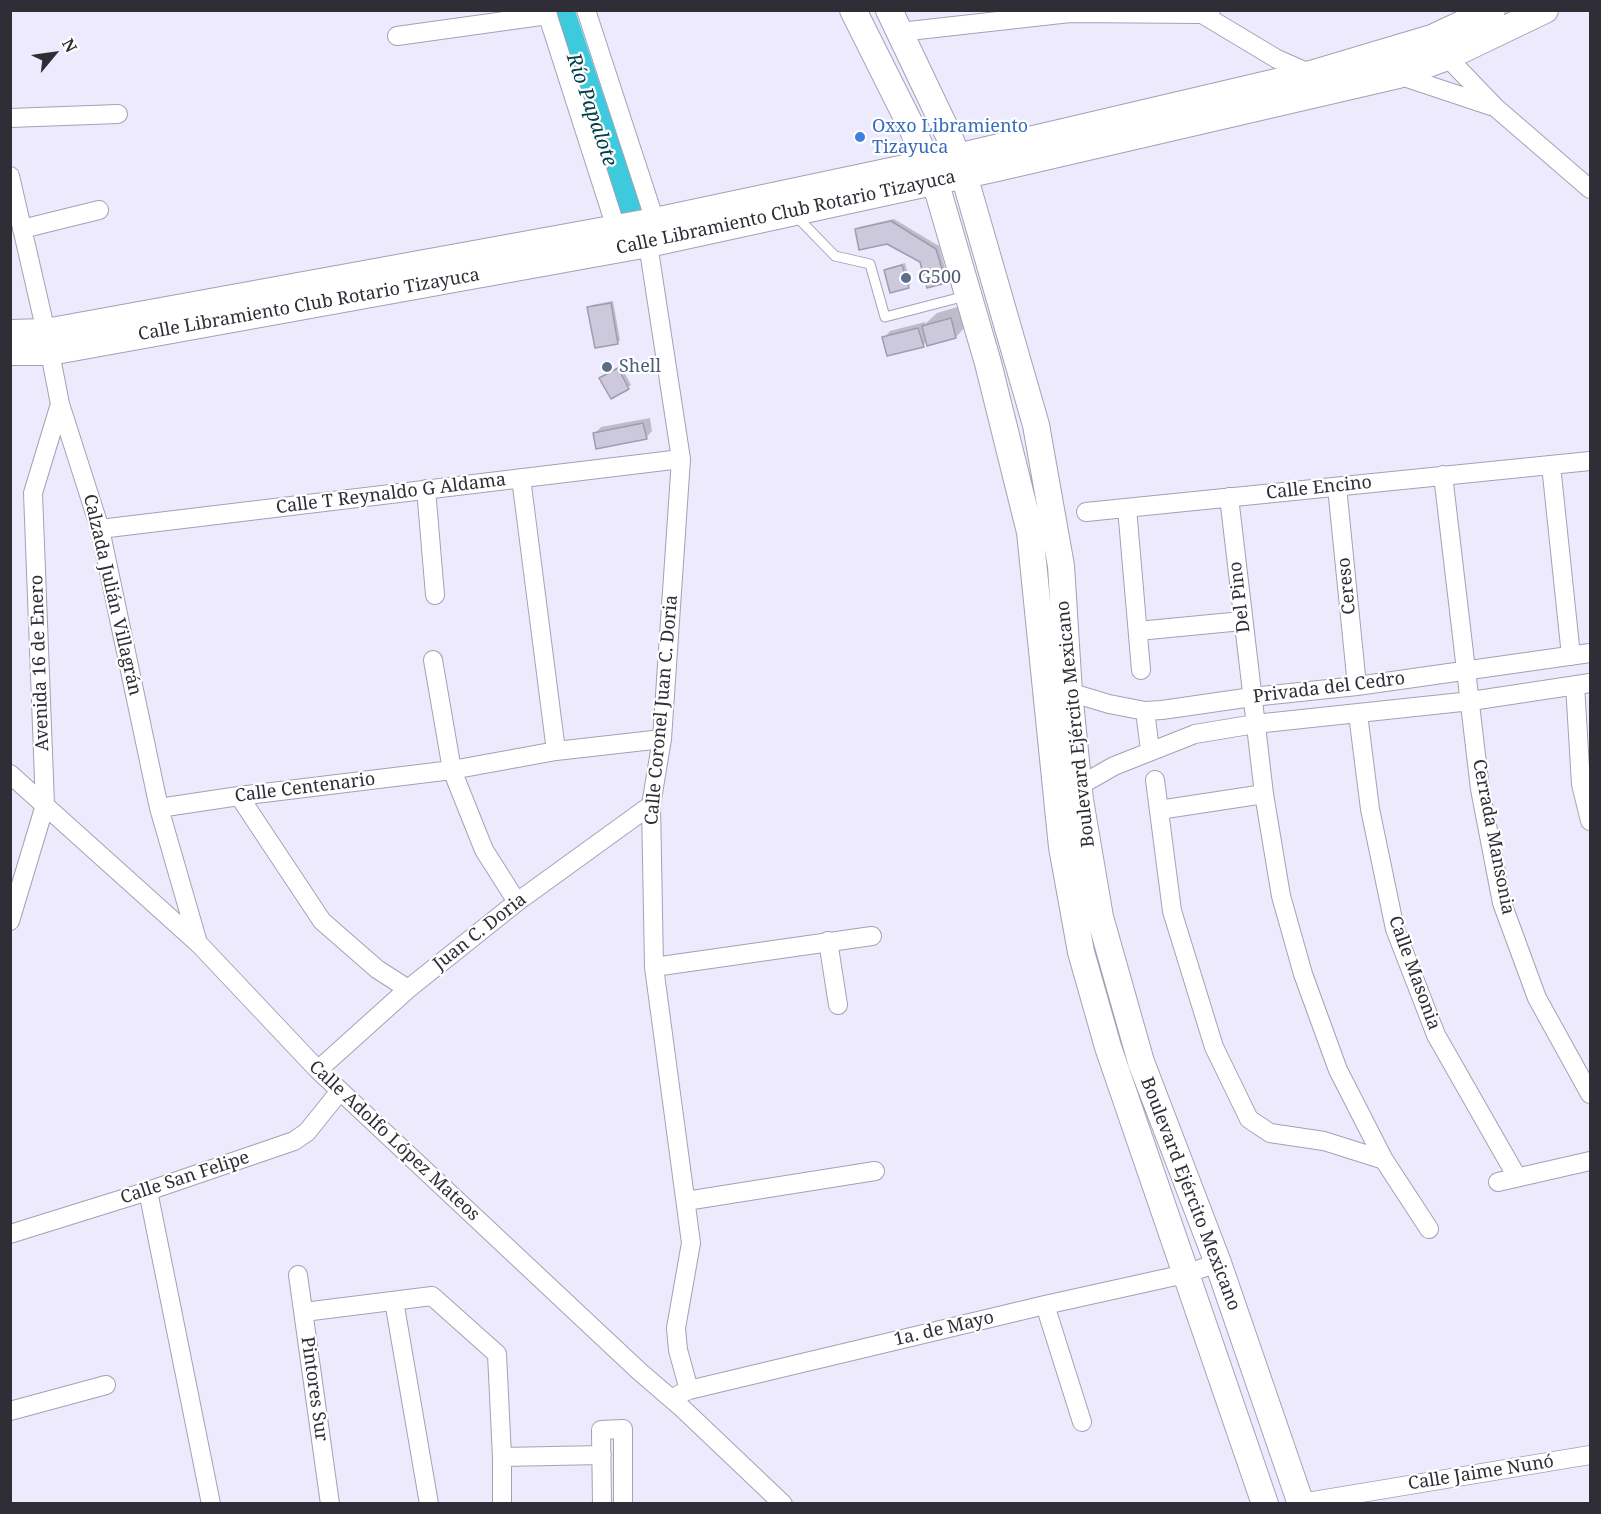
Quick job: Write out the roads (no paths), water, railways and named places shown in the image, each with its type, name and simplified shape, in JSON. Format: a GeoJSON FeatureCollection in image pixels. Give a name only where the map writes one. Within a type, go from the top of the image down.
{"type":"FeatureCollection","features":[{"type":"Feature","properties":{"kind":"main road","name":"Boulevard Ejército Mexicano"},"geometry":{"type":"LineString","coordinates":[[853,10],[931,172],[988,363],[1030,532],[1062,847],[1081,952],[1104,1036],[1265,1503]]}},
{"type":"Feature","properties":{"kind":"main road","name":"Calle Libramiento Club Rotario Tizayuca"},"geometry":{"type":"LineString","coordinates":[[960,166],[1311,74],[1432,38],[1492,10]]}},
{"type":"Feature","properties":{"kind":"main road","name":"Calle Libramiento Club Rotario Tizayuca"},"geometry":{"type":"LineString","coordinates":[[10,333],[48,342],[652,232],[1398,75],[1447,57],[1545,10]]}},
{"type":"Feature","properties":{"kind":"main road","name":"Boulevard Ejército Mexicano"},"geometry":{"type":"LineString","coordinates":[[895,21],[960,166],[1036,425],[1061,566],[1069,693],[1079,786],[1100,917],[1141,1062],[1218,1263],[1301,1503]]}},
{"type":"Feature","properties":{"kind":"main road","name":"Calle Libramiento Club Rotario Tizayuca"},"geometry":{"type":"LineString","coordinates":[[10,352],[48,342],[616,228],[652,232],[792,213],[931,172]]}},
{"type":"Feature","properties":{"kind":"street","name":"Calle Coronel Juan C. Doria"},"geometry":{"type":"LineString","coordinates":[[586,10],[652,232],[681,459],[662,739],[651,805],[654,967],[691,1243],[676,1329],[678,1350],[689,1390]]}},
{"type":"Feature","properties":{"kind":"street"},"geometry":{"type":"LineString","coordinates":[[895,21],[1070,12],[1200,12],[1277,59],[1311,74]]}},
{"type":"Feature","properties":{"kind":"street"},"geometry":{"type":"LineString","coordinates":[[397,36],[547,13],[616,228]]}},
{"type":"Feature","properties":{"kind":"street"},"geometry":{"type":"LineString","coordinates":[[1447,57],[1495,108],[1588,185]]}},
{"type":"Feature","properties":{"kind":"street"},"geometry":{"type":"LineString","coordinates":[[1398,75],[1495,108]]}},
{"type":"Feature","properties":{"kind":"street"},"geometry":{"type":"LineString","coordinates":[[10,118],[118,114]]}},
{"type":"Feature","properties":{"kind":"street","name":"Calzada Julián Villagrán"},"geometry":{"type":"LineString","coordinates":[[10,176],[60,404],[100,529],[159,808],[199,944]]}},
{"type":"Feature","properties":{"kind":"street"},"geometry":{"type":"LineString","coordinates":[[22,228],[99,210]]}},
{"type":"Feature","properties":{"kind":"street","name":"Avenida 16 de Enero"},"geometry":{"type":"LineString","coordinates":[[10,921],[45,805],[33,493],[60,404]]}},
{"type":"Feature","properties":{"kind":"street","name":"Calle T Reynaldo G Aldama"},"geometry":{"type":"LineString","coordinates":[[100,529],[681,459]]}},
{"type":"Feature","properties":{"kind":"street","name":"Calle Encino"},"geometry":{"type":"LineString","coordinates":[[1086,512],[1590,461]]}},
{"type":"Feature","properties":{"kind":"street"},"geometry":{"type":"LineString","coordinates":[[1551,465],[1570,656]]}},
{"type":"Feature","properties":{"kind":"street"},"geometry":{"type":"LineString","coordinates":[[1443,475],[1466,670]]}},
{"type":"Feature","properties":{"kind":"street"},"geometry":{"type":"LineString","coordinates":[[521,478],[556,751]]}},
{"type":"Feature","properties":{"kind":"street","name":"Cereso"},"geometry":{"type":"LineString","coordinates":[[1338,487],[1357,686]]}},
{"type":"Feature","properties":{"kind":"street"},"geometry":{"type":"LineString","coordinates":[[426,489],[435,595]]}},
{"type":"Feature","properties":{"kind":"street","name":"Del Pino"},"geometry":{"type":"LineString","coordinates":[[1229,497],[1255,724]]}},
{"type":"Feature","properties":{"kind":"street"},"geometry":{"type":"LineString","coordinates":[[1127,508],[1141,670]]}},
{"type":"Feature","properties":{"kind":"street"},"geometry":{"type":"LineString","coordinates":[[1138,631],[1242,621]]}},
{"type":"Feature","properties":{"kind":"street","name":"Privada del Cedro"},"geometry":{"type":"LineString","coordinates":[[1069,693],[1145,711],[1357,686],[1590,653]]}},
{"type":"Feature","properties":{"kind":"street"},"geometry":{"type":"LineString","coordinates":[[433,660],[452,770],[484,850],[517,902]]}},
{"type":"Feature","properties":{"kind":"street","name":"Cerrada Mansonia"},"geometry":{"type":"LineString","coordinates":[[1466,670],[1480,789],[1502,903],[1537,998],[1590,1094]]}},
{"type":"Feature","properties":{"kind":"street"},"geometry":{"type":"LineString","coordinates":[[1583,684],[1581,784],[1590,821]]}},
{"type":"Feature","properties":{"kind":"street","name":"Privada del Cedro"},"geometry":{"type":"LineString","coordinates":[[1079,786],[1114,766],[1195,734],[1255,724],[1471,701],[1583,684]]}},
{"type":"Feature","properties":{"kind":"street"},"geometry":{"type":"LineString","coordinates":[[1192,705],[1195,734]]}},
{"type":"Feature","properties":{"kind":"street"},"geometry":{"type":"LineString","coordinates":[[1145,711],[1150,750]]}},
{"type":"Feature","properties":{"kind":"street","name":"Calle Masonia"},"geometry":{"type":"LineString","coordinates":[[1358,714],[1370,809],[1395,929],[1436,1035],[1517,1177]]}},
{"type":"Feature","properties":{"kind":"street","name":"Privada del Cedro"},"geometry":{"type":"LineString","coordinates":[[1255,724],[1281,896],[1303,974],[1338,1070],[1384,1160],[1429,1229]]}},
{"type":"Feature","properties":{"kind":"street","name":"Calle Centenario"},"geometry":{"type":"LineString","coordinates":[[159,808],[452,770],[556,751],[662,739]]}},
{"type":"Feature","properties":{"kind":"street","name":"Calle Adolfo López Mateos"},"geometry":{"type":"LineString","coordinates":[[10,774],[199,944],[318,1070],[783,1503]]}},
{"type":"Feature","properties":{"kind":"street"},"geometry":{"type":"LineString","coordinates":[[1155,780],[1172,911],[1214,1047],[1249,1119],[1270,1133],[1324,1141],[1384,1160]]}},
{"type":"Feature","properties":{"kind":"street"},"geometry":{"type":"LineString","coordinates":[[1159,810],[1264,794]]}},
{"type":"Feature","properties":{"kind":"street"},"geometry":{"type":"LineString","coordinates":[[239,796],[322,921],[377,969],[408,989]]}},
{"type":"Feature","properties":{"kind":"street","name":"Juan C. Doria"},"geometry":{"type":"LineString","coordinates":[[318,1070],[408,989],[517,902],[651,805]]}},
{"type":"Feature","properties":{"kind":"street"},"geometry":{"type":"LineString","coordinates":[[654,967],[872,936]]}},
{"type":"Feature","properties":{"kind":"street"},"geometry":{"type":"LineString","coordinates":[[828,941],[838,1005]]}},
{"type":"Feature","properties":{"kind":"street","name":"Calle San Felipe"},"geometry":{"type":"LineString","coordinates":[[10,1234],[148,1191],[294,1141],[307,1132],[340,1091]]}},
{"type":"Feature","properties":{"kind":"street"},"geometry":{"type":"LineString","coordinates":[[1498,1182],[1590,1161]]}},
{"type":"Feature","properties":{"kind":"street"},"geometry":{"type":"LineString","coordinates":[[686,1201],[875,1171]]}},
{"type":"Feature","properties":{"kind":"street"},"geometry":{"type":"LineString","coordinates":[[148,1191],[211,1503]]}},
{"type":"Feature","properties":{"kind":"street","name":"1a. de Mayo"},"geometry":{"type":"LineString","coordinates":[[670,1398],[689,1390],[1185,1274],[1218,1263]]}},
{"type":"Feature","properties":{"kind":"street","name":"Pintores Sur"},"geometry":{"type":"LineString","coordinates":[[298,1275],[330,1503]]}},
{"type":"Feature","properties":{"kind":"street"},"geometry":{"type":"LineString","coordinates":[[304,1312],[432,1296],[497,1354],[502,1503]]}},
{"type":"Feature","properties":{"kind":"street"},"geometry":{"type":"LineString","coordinates":[[394,1301],[429,1503]]}},
{"type":"Feature","properties":{"kind":"street"},"geometry":{"type":"LineString","coordinates":[[1046,1305],[1082,1422]]}},
{"type":"Feature","properties":{"kind":"street"},"geometry":{"type":"LineString","coordinates":[[10,1411],[106,1385]]}},
{"type":"Feature","properties":{"kind":"street"},"geometry":{"type":"LineString","coordinates":[[602,1503],[601,1430],[623,1429],[623,1503]]}},
{"type":"Feature","properties":{"kind":"street"},"geometry":{"type":"LineString","coordinates":[[502,1457],[602,1455]]}},
{"type":"Feature","properties":{"kind":"street","name":"Calle Jaime Nunó"},"geometry":{"type":"LineString","coordinates":[[1301,1503],[1590,1455]]}},
{"type":"Feature","properties":{"kind":"lane"},"geometry":{"type":"LineString","coordinates":[[792,213],[835,256],[870,264],[885,317],[958,298],[970,302]]}},
{"type":"Feature","properties":{"kind":"waterway","name":"Río Papalote"},"geometry":{"type":"LineString","coordinates":[[558,10],[625,209]]}},
{"type":"Feature","properties":{"kind":"place","name":"Oxxo Libramiento Tizayuca"},"geometry":{"type":"Point","coordinates":[860,137]}},
{"type":"Feature","properties":{"kind":"place","name":"G500"},"geometry":{"type":"Point","coordinates":[906,278]}},
{"type":"Feature","properties":{"kind":"place","name":"Shell"},"geometry":{"type":"Point","coordinates":[607,367]}}]}
